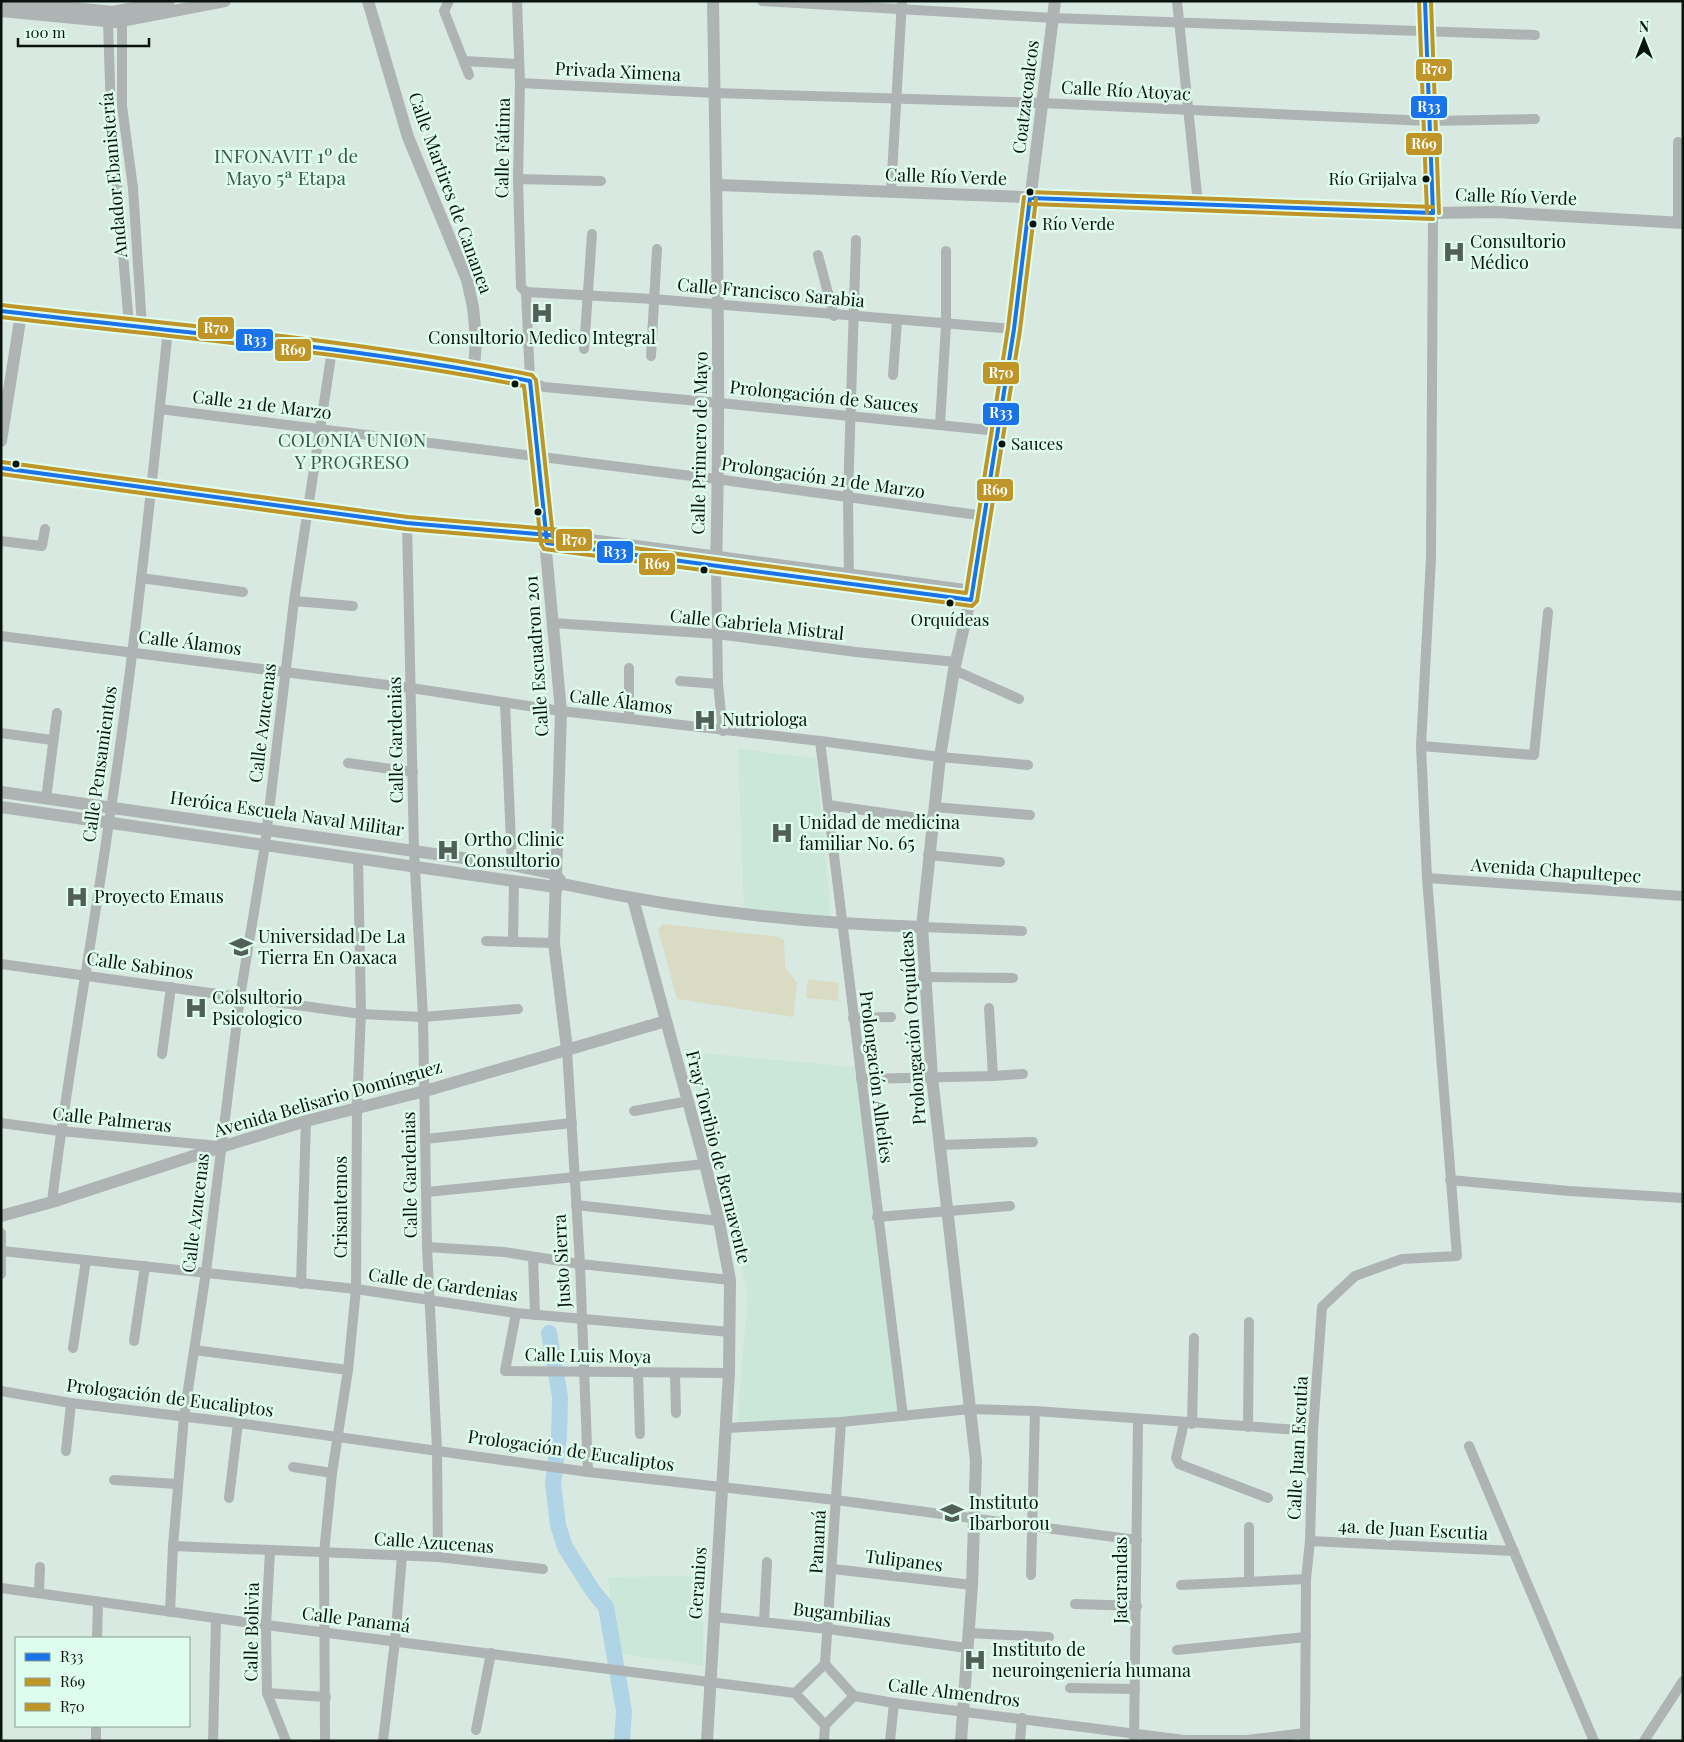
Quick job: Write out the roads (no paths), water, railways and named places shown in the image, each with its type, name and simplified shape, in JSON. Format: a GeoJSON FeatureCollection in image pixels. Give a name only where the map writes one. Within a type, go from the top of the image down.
{"type":"FeatureCollection","features":[{"type":"Feature","properties":{"kind":"street"},"geometry":{"type":"LineString","coordinates":[[1,11],[113,16],[168,5],[225,1]]}},
{"type":"Feature","properties":{"kind":"street","name":"Calle Martires de Cananea"},"geometry":{"type":"LineString","coordinates":[[368,1],[408,137],[467,280],[473,307],[476,338],[474,370]]}},
{"type":"Feature","properties":{"kind":"street"},"geometry":{"type":"LineString","coordinates":[[448,1],[444,11],[469,75]]}},
{"type":"Feature","properties":{"kind":"street","name":"Calle Fátima"},"geometry":{"type":"LineString","coordinates":[[517,1],[520,83],[518,179],[521,287],[526,292]]}},
{"type":"Feature","properties":{"kind":"street","name":"Calle Primero de Mayo"},"geometry":{"type":"LineString","coordinates":[[713,1],[718,185],[720,403],[716,479],[716,562],[718,684],[722,731]]}},
{"type":"Feature","properties":{"kind":"street"},"geometry":{"type":"LineString","coordinates":[[762,1],[902,5],[1053,18],[1535,35]]}},
{"type":"Feature","properties":{"kind":"street","name":"Coatzacoalcos"},"geometry":{"type":"LineString","coordinates":[[1030,198],[1055,1]]}},
{"type":"Feature","properties":{"kind":"street"},"geometry":{"type":"LineString","coordinates":[[1177,1],[1198,204]]}},
{"type":"Feature","properties":{"kind":"street"},"geometry":{"type":"LineString","coordinates":[[1425,1],[1432,213],[1431,558],[1422,746],[1427,878],[1450,1180],[1569,1191],[1683,1198]]}},
{"type":"Feature","properties":{"kind":"street"},"geometry":{"type":"LineString","coordinates":[[1,4],[16,2],[113,16]]}},
{"type":"Feature","properties":{"kind":"street"},"geometry":{"type":"LineString","coordinates":[[891,192],[902,5]]}},
{"type":"Feature","properties":{"kind":"street","name":"Andador Ebanistería"},"geometry":{"type":"LineString","coordinates":[[113,16],[111,113],[135,326]]}},
{"type":"Feature","properties":{"kind":"street","name":"Andador Ebanistería"},"geometry":{"type":"LineString","coordinates":[[113,16],[133,188],[135,326]]}},
{"type":"Feature","properties":{"kind":"street"},"geometry":{"type":"LineString","coordinates":[[464,61],[519,64]]}},
{"type":"Feature","properties":{"kind":"street","name":"Privada Ximena"},"geometry":{"type":"LineString","coordinates":[[520,83],[715,93]]}},
{"type":"Feature","properties":{"kind":"street","name":"Calle Río Atoyac"},"geometry":{"type":"LineString","coordinates":[[715,93],[1042,104],[1428,121],[1535,119]]}},
{"type":"Feature","properties":{"kind":"street"},"geometry":{"type":"LineString","coordinates":[[1678,142],[1680,222]]}},
{"type":"Feature","properties":{"kind":"street"},"geometry":{"type":"LineString","coordinates":[[518,179],[601,182]]}},
{"type":"Feature","properties":{"kind":"street","name":"Calle Río Verde"},"geometry":{"type":"LineString","coordinates":[[718,185],[1432,213],[1495,212],[1680,222]]}},
{"type":"Feature","properties":{"kind":"street","name":"Prolongación Orquídeas"},"geometry":{"type":"LineString","coordinates":[[961,1741],[972,1585],[976,1461],[932,1077],[922,927],[928,855],[940,757],[955,666],[971,596],[985,516],[1014,329],[1030,198]]}},
{"type":"Feature","properties":{"kind":"street"},"geometry":{"type":"LineString","coordinates":[[584,349],[590,296],[592,234]]}},
{"type":"Feature","properties":{"kind":"street"},"geometry":{"type":"LineString","coordinates":[[849,580],[848,496],[856,240]]}},
{"type":"Feature","properties":{"kind":"street"},"geometry":{"type":"LineString","coordinates":[[651,356],[657,249]]}},
{"type":"Feature","properties":{"kind":"street"},"geometry":{"type":"LineString","coordinates":[[940,425],[946,325],[946,250]]}},
{"type":"Feature","properties":{"kind":"street"},"geometry":{"type":"LineString","coordinates":[[818,255],[834,316]]}},
{"type":"Feature","properties":{"kind":"street","name":"Calle Francisco Sarabia"},"geometry":{"type":"LineString","coordinates":[[526,292],[653,299],[853,318],[1014,329]]}},
{"type":"Feature","properties":{"kind":"street","name":"Calle Escuadron 201"},"geometry":{"type":"LineString","coordinates":[[526,292],[530,382],[538,458],[542,537],[553,623],[561,711],[558,882],[554,944],[567,1048]]}},
{"type":"Feature","properties":{"kind":"street"},"geometry":{"type":"LineString","coordinates":[[1,311],[168,329],[332,350],[474,370],[530,382]]}},
{"type":"Feature","properties":{"kind":"street"},"geometry":{"type":"LineString","coordinates":[[1,441],[22,314]]}},
{"type":"Feature","properties":{"kind":"street"},"geometry":{"type":"LineString","coordinates":[[893,375],[897,321]]}},
{"type":"Feature","properties":{"kind":"street","name":"Calle Pensamientos"},"geometry":{"type":"LineString","coordinates":[[52,1202],[60,1132],[111,807],[141,578],[168,329]]}},
{"type":"Feature","properties":{"kind":"street","name":"Calle Azucenas"},"geometry":{"type":"LineString","coordinates":[[170,1612],[176,1484],[184,1416],[206,1272],[240,996],[265,845],[294,602],[332,350]]}},
{"type":"Feature","properties":{"kind":"street","name":"Prolongación de Sauces"},"geometry":{"type":"LineString","coordinates":[[530,382],[544,388],[720,403],[998,431]]}},
{"type":"Feature","properties":{"kind":"street","name":"Calle 21 de Marzo"},"geometry":{"type":"LineString","coordinates":[[160,409],[319,428],[538,458]]}},
{"type":"Feature","properties":{"kind":"street","name":"Prolongación 21 de Marzo"},"geometry":{"type":"LineString","coordinates":[[538,458],[848,496],[985,516]]}},
{"type":"Feature","properties":{"kind":"street"},"geometry":{"type":"LineString","coordinates":[[1,468],[150,489],[308,508],[407,523],[542,537],[971,596]]}},
{"type":"Feature","properties":{"kind":"street","name":"Calle Gardenias"},"geometry":{"type":"LineString","coordinates":[[407,523],[414,850],[423,1017],[427,1247],[437,1449],[438,1557]]}},
{"type":"Feature","properties":{"kind":"street"},"geometry":{"type":"LineString","coordinates":[[1,541],[42,546],[45,529]]}},
{"type":"Feature","properties":{"kind":"street"},"geometry":{"type":"LineString","coordinates":[[141,578],[243,592]]}},
{"type":"Feature","properties":{"kind":"street"},"geometry":{"type":"LineString","coordinates":[[294,602],[353,606]]}},
{"type":"Feature","properties":{"kind":"street"},"geometry":{"type":"LineString","coordinates":[[1422,746],[1534,755],[1548,612]]}},
{"type":"Feature","properties":{"kind":"street","name":"Calle Gabriela Mistral"},"geometry":{"type":"LineString","coordinates":[[553,623],[717,634],[955,666],[1019,699]]}},
{"type":"Feature","properties":{"kind":"street","name":"Calle Álamos"},"geometry":{"type":"LineString","coordinates":[[1,636],[285,671],[411,688],[505,704],[1028,766]]}},
{"type":"Feature","properties":{"kind":"street"},"geometry":{"type":"LineString","coordinates":[[629,668],[629,719]]}},
{"type":"Feature","properties":{"kind":"street"},"geometry":{"type":"LineString","coordinates":[[680,681],[718,684]]}},
{"type":"Feature","properties":{"kind":"street"},"geometry":{"type":"LineString","coordinates":[[505,704],[512,865]]}},
{"type":"Feature","properties":{"kind":"street"},"geometry":{"type":"LineString","coordinates":[[46,799],[56,713]]}},
{"type":"Feature","properties":{"kind":"street"},"geometry":{"type":"LineString","coordinates":[[1,733],[52,740]]}},
{"type":"Feature","properties":{"kind":"street","name":"Prolongación Alhelíes"},"geometry":{"type":"LineString","coordinates":[[820,741],[877,1217],[903,1416]]}},
{"type":"Feature","properties":{"kind":"street"},"geometry":{"type":"LineString","coordinates":[[348,763],[412,772]]}},
{"type":"Feature","properties":{"kind":"street","name":"Heróica Escuela Naval Militar"},"geometry":{"type":"LineString","coordinates":[[1,792],[512,865],[558,882],[634,899],[841,924],[922,927]]}},
{"type":"Feature","properties":{"kind":"street"},"geometry":{"type":"LineString","coordinates":[[828,805],[933,813],[1030,815]]}},
{"type":"Feature","properties":{"kind":"street","name":"Heróica Escuela Naval Militar"},"geometry":{"type":"LineString","coordinates":[[1,807],[514,881],[558,882]]}},
{"type":"Feature","properties":{"kind":"street"},"geometry":{"type":"LineString","coordinates":[[928,855],[1000,862]]}},
{"type":"Feature","properties":{"kind":"street","name":"Crisantemos"},"geometry":{"type":"LineString","coordinates":[[325,1741],[326,1632],[324,1553],[332,1473],[348,1370],[356,1289],[357,1107],[361,1014],[358,859]]}},
{"type":"Feature","properties":{"kind":"street","name":"Avenida Chapultepec"},"geometry":{"type":"LineString","coordinates":[[1427,878],[1683,896]]}},
{"type":"Feature","properties":{"kind":"street"},"geometry":{"type":"LineString","coordinates":[[514,881],[514,942]]}},
{"type":"Feature","properties":{"kind":"street","name":"Fray Toribio de Bernavente"},"geometry":{"type":"LineString","coordinates":[[634,899],[705,1164],[719,1221],[730,1280],[729,1373],[726,1428]]}},
{"type":"Feature","properties":{"kind":"street"},"geometry":{"type":"LineString","coordinates":[[922,927],[1022,931]]}},
{"type":"Feature","properties":{"kind":"street"},"geometry":{"type":"LineString","coordinates":[[486,941],[554,944]]}},
{"type":"Feature","properties":{"kind":"street","name":"Calle Sabinos"},"geometry":{"type":"LineString","coordinates":[[1,964],[361,1014],[423,1017],[518,1009]]}},
{"type":"Feature","properties":{"kind":"street"},"geometry":{"type":"LineString","coordinates":[[924,977],[1013,978]]}},
{"type":"Feature","properties":{"kind":"street"},"geometry":{"type":"LineString","coordinates":[[162,1054],[171,987]]}},
{"type":"Feature","properties":{"kind":"street"},"geometry":{"type":"LineString","coordinates":[[989,1008],[993,1076]]}},
{"type":"Feature","properties":{"kind":"street"},"geometry":{"type":"LineString","coordinates":[[853,1018],[891,1017]]}},
{"type":"Feature","properties":{"kind":"street","name":"Avenida Belisario Domínguez"},"geometry":{"type":"LineString","coordinates":[[1,1216],[52,1202],[221,1146],[306,1121],[425,1091],[567,1048],[666,1021]]}},
{"type":"Feature","properties":{"kind":"street","name":"Justo Sierra"},"geometry":{"type":"LineString","coordinates":[[567,1048],[580,1264],[588,1472]]}},
{"type":"Feature","properties":{"kind":"street"},"geometry":{"type":"LineString","coordinates":[[861,1079],[1023,1074]]}},
{"type":"Feature","properties":{"kind":"street"},"geometry":{"type":"LineString","coordinates":[[634,1111],[689,1101]]}},
{"type":"Feature","properties":{"kind":"street"},"geometry":{"type":"LineString","coordinates":[[301,1284],[306,1121]]}},
{"type":"Feature","properties":{"kind":"street","name":"Calle Palmeras"},"geometry":{"type":"LineString","coordinates":[[1,1123],[60,1132],[221,1146]]}},
{"type":"Feature","properties":{"kind":"street"},"geometry":{"type":"LineString","coordinates":[[426,1139],[572,1123]]}},
{"type":"Feature","properties":{"kind":"street"},"geometry":{"type":"LineString","coordinates":[[940,1145],[1033,1142]]}},
{"type":"Feature","properties":{"kind":"street"},"geometry":{"type":"LineString","coordinates":[[427,1192],[705,1164]]}},
{"type":"Feature","properties":{"kind":"street","name":"Calle Juan Escutia"},"geometry":{"type":"LineString","coordinates":[[1305,1737],[1306,1579],[1310,1541],[1313,1431],[1322,1307],[1355,1276],[1402,1259],[1457,1256],[1450,1180]]}},
{"type":"Feature","properties":{"kind":"street"},"geometry":{"type":"LineString","coordinates":[[576,1205],[719,1221]]}},
{"type":"Feature","properties":{"kind":"street"},"geometry":{"type":"LineString","coordinates":[[877,1217],[1010,1206]]}},
{"type":"Feature","properties":{"kind":"street"},"geometry":{"type":"LineString","coordinates":[[1,1233],[1,1274]]}},
{"type":"Feature","properties":{"kind":"street"},"geometry":{"type":"LineString","coordinates":[[427,1247],[463,1248],[580,1264],[730,1280]]}},
{"type":"Feature","properties":{"kind":"street","name":"Calle de Gardenias"},"geometry":{"type":"LineString","coordinates":[[2,1251],[356,1289],[516,1313],[730,1332]]}},
{"type":"Feature","properties":{"kind":"street"},"geometry":{"type":"LineString","coordinates":[[533,1257],[536,1315]]}},
{"type":"Feature","properties":{"kind":"street"},"geometry":{"type":"LineString","coordinates":[[73,1348],[86,1260]]}},
{"type":"Feature","properties":{"kind":"street"},"geometry":{"type":"LineString","coordinates":[[134,1341],[145,1266]]}},
{"type":"Feature","properties":{"kind":"street","name":"Calle Luis Moya"},"geometry":{"type":"LineString","coordinates":[[516,1313],[505,1371],[729,1373]]}},
{"type":"Feature","properties":{"kind":"street"},"geometry":{"type":"LineString","coordinates":[[1248,1427],[1249,1322]]}},
{"type":"Feature","properties":{"kind":"street"},"geometry":{"type":"LineString","coordinates":[[1194,1338],[1188,1424],[1176,1458],[1179,1464],[1268,1498]]}},
{"type":"Feature","properties":{"kind":"street"},"geometry":{"type":"LineString","coordinates":[[194,1350],[348,1370]]}},
{"type":"Feature","properties":{"kind":"street"},"geometry":{"type":"LineString","coordinates":[[638,1373],[640,1434]]}},
{"type":"Feature","properties":{"kind":"street"},"geometry":{"type":"LineString","coordinates":[[675,1373],[676,1413]]}},
{"type":"Feature","properties":{"kind":"street","name":"Prologación de Eucaliptos"},"geometry":{"type":"LineString","coordinates":[[1,1391],[71,1403],[437,1449],[588,1472],[836,1500],[1032,1528],[1137,1540]]}},
{"type":"Feature","properties":{"kind":"street"},"geometry":{"type":"LineString","coordinates":[[66,1451],[71,1403]]}},
{"type":"Feature","properties":{"kind":"street"},"geometry":{"type":"LineString","coordinates":[[726,1428],[841,1422],[970,1409],[1035,1411],[1188,1424],[1313,1431]]}},
{"type":"Feature","properties":{"kind":"street"},"geometry":{"type":"LineString","coordinates":[[1031,1575],[1035,1411]]}},
{"type":"Feature","properties":{"kind":"street","name":"Jacarandas"},"geometry":{"type":"LineString","coordinates":[[1135,1737],[1138,1420]]}},
{"type":"Feature","properties":{"kind":"street","name":"Panamá"},"geometry":{"type":"LineString","coordinates":[[825,1664],[833,1568],[841,1422]]}},
{"type":"Feature","properties":{"kind":"street"},"geometry":{"type":"LineString","coordinates":[[229,1498],[238,1423]]}},
{"type":"Feature","properties":{"kind":"street","name":"Geranios"},"geometry":{"type":"LineString","coordinates":[[707,1741],[726,1428]]}},
{"type":"Feature","properties":{"kind":"street"},"geometry":{"type":"LineString","coordinates":[[1469,1446],[1594,1741]]}},
{"type":"Feature","properties":{"kind":"street"},"geometry":{"type":"LineString","coordinates":[[293,1467],[332,1473]]}},
{"type":"Feature","properties":{"kind":"street"},"geometry":{"type":"LineString","coordinates":[[114,1480],[176,1484]]}},
{"type":"Feature","properties":{"kind":"street"},"geometry":{"type":"LineString","coordinates":[[1249,1527],[1249,1582]]}},
{"type":"Feature","properties":{"kind":"street","name":"4a. de Juan Escutia"},"geometry":{"type":"LineString","coordinates":[[1310,1541],[1514,1551]]}},
{"type":"Feature","properties":{"kind":"street","name":"Calle Azucenas"},"geometry":{"type":"LineString","coordinates":[[173,1546],[438,1557],[544,1569]]}},
{"type":"Feature","properties":{"kind":"street","name":"Calle Bolivia"},"geometry":{"type":"LineString","coordinates":[[270,1551],[266,1625],[267,1693],[286,1741]]}},
{"type":"Feature","properties":{"kind":"street"},"geometry":{"type":"LineString","coordinates":[[383,1741],[395,1641],[402,1555]]}},
{"type":"Feature","properties":{"kind":"street"},"geometry":{"type":"LineString","coordinates":[[764,1622],[767,1562]]}},
{"type":"Feature","properties":{"kind":"street"},"geometry":{"type":"LineString","coordinates":[[39,1593],[40,1567]]}},
{"type":"Feature","properties":{"kind":"street","name":"Tulipanes"},"geometry":{"type":"LineString","coordinates":[[833,1568],[972,1585]]}},
{"type":"Feature","properties":{"kind":"street"},"geometry":{"type":"LineString","coordinates":[[1181,1586],[1306,1579]]}},
{"type":"Feature","properties":{"kind":"street"},"geometry":{"type":"LineString","coordinates":[[1,1588],[98,1602],[97,1637]]}},
{"type":"Feature","properties":{"kind":"street","name":"Calle Panamá"},"geometry":{"type":"LineString","coordinates":[[98,1602],[710,1682]]}},
{"type":"Feature","properties":{"kind":"street"},"geometry":{"type":"LineString","coordinates":[[1075,1604],[1137,1606]]}},
{"type":"Feature","properties":{"kind":"street","name":"Bugambilias"},"geometry":{"type":"LineString","coordinates":[[714,1617],[828,1629],[967,1648]]}},
{"type":"Feature","properties":{"kind":"street"},"geometry":{"type":"LineString","coordinates":[[213,1741],[216,1618]]}},
{"type":"Feature","properties":{"kind":"street"},"geometry":{"type":"LineString","coordinates":[[968,1632],[1050,1637]]}},
{"type":"Feature","properties":{"kind":"street"},"geometry":{"type":"LineString","coordinates":[[1176,1650],[1306,1637]]}},
{"type":"Feature","properties":{"kind":"street"},"geometry":{"type":"LineString","coordinates":[[476,1730],[491,1653]]}},
{"type":"Feature","properties":{"kind":"street"},"geometry":{"type":"LineString","coordinates":[[795,1693],[825,1664],[854,1696],[825,1725],[824,1741]]}},
{"type":"Feature","properties":{"kind":"street"},"geometry":{"type":"LineString","coordinates":[[1644,1741],[1683,1681]]}},
{"type":"Feature","properties":{"kind":"street"},"geometry":{"type":"LineString","coordinates":[[710,1682],[795,1693],[825,1725]]}},
{"type":"Feature","properties":{"kind":"street"},"geometry":{"type":"LineString","coordinates":[[1070,1688],[1135,1689]]}},
{"type":"Feature","properties":{"kind":"street"},"geometry":{"type":"LineString","coordinates":[[267,1693],[326,1696]]}},
{"type":"Feature","properties":{"kind":"street","name":"Calle Almendros"},"geometry":{"type":"LineString","coordinates":[[854,1696],[894,1703],[1022,1718],[1135,1737],[1184,1740],[1247,1740],[1305,1737]]}},
{"type":"Feature","properties":{"kind":"street"},"geometry":{"type":"LineString","coordinates":[[890,1741],[894,1703]]}},
{"type":"Feature","properties":{"kind":"street"},"geometry":{"type":"LineString","coordinates":[[1020,1741],[1022,1718]]}},
{"type":"Feature","properties":{"kind":"street"},"geometry":{"type":"LineString","coordinates":[[96,1727],[96,1741]]}},
{"type":"Feature","properties":{"kind":"waterway"},"geometry":{"type":"LineString","coordinates":[[549,1333],[560,1397],[559,1436],[553,1483],[558,1525],[565,1547],[593,1591],[606,1607],[624,1711],[622,1741]]}},
{"type":"Feature","properties":{"kind":"place","name":"Río Grijalva"},"geometry":{"type":"Point","coordinates":[1426,179]}},
{"type":"Feature","properties":{"kind":"place","name":"Río Verde"},"geometry":{"type":"Point","coordinates":[1033,224]}},
{"type":"Feature","properties":{"kind":"place","name":"Consultorio Médico"},"geometry":{"type":"Point","coordinates":[1454,252]}},
{"type":"Feature","properties":{"kind":"place","name":"Consultorio Medico Integral"},"geometry":{"type":"Point","coordinates":[542,313]}},
{"type":"Feature","properties":{"kind":"place","name":"Sauces"},"geometry":{"type":"Point","coordinates":[1002,444]}},
{"type":"Feature","properties":{"kind":"place","name":"Orquídeas"},"geometry":{"type":"Point","coordinates":[950,603]}},
{"type":"Feature","properties":{"kind":"place","name":"Nutriologa"},"geometry":{"type":"Point","coordinates":[705,720]}},
{"type":"Feature","properties":{"kind":"place","name":"Unidad de medicina familiar No. 65"},"geometry":{"type":"Point","coordinates":[782,833]}},
{"type":"Feature","properties":{"kind":"place","name":"Ortho Clinic Consultorio"},"geometry":{"type":"Point","coordinates":[448,850]}},
{"type":"Feature","properties":{"kind":"place","name":"Proyecto Emaus"},"geometry":{"type":"Point","coordinates":[77,897]}},
{"type":"Feature","properties":{"kind":"place","name":"Universidad De La Tierra En Oaxaca"},"geometry":{"type":"Point","coordinates":[241,947]}},
{"type":"Feature","properties":{"kind":"place","name":"Colsultorio Psicologico"},"geometry":{"type":"Point","coordinates":[196,1008]}},
{"type":"Feature","properties":{"kind":"place","name":"Instituto Ibarborou"},"geometry":{"type":"Point","coordinates":[952,1513]}},
{"type":"Feature","properties":{"kind":"place","name":"Instituto de neuroingeniería humana"},"geometry":{"type":"Point","coordinates":[975,1660]}},
{"type":"Feature","properties":{"kind":"district","name":"INFONAVIT 1º de Mayo 5ª Etapa"},"geometry":{"type":"Point","coordinates":[286,167]}},
{"type":"Feature","properties":{"kind":"district","name":"COLONIA UNION Y PROGRESO"},"geometry":{"type":"Point","coordinates":[352,451]}}]}
